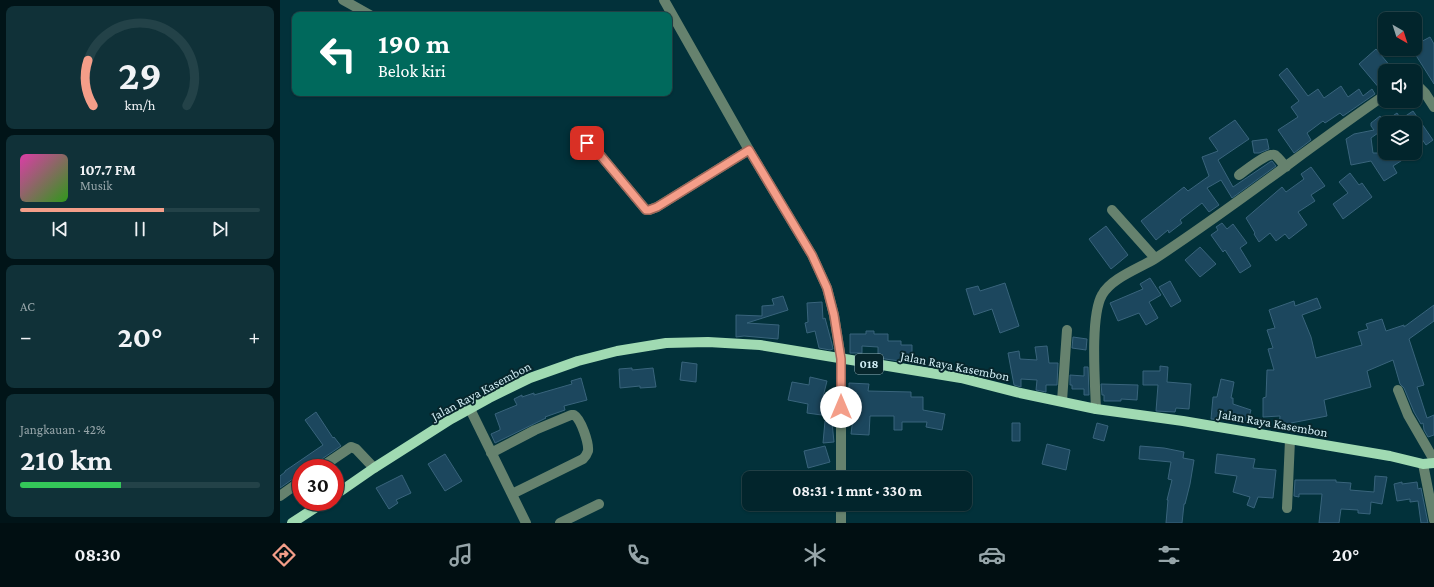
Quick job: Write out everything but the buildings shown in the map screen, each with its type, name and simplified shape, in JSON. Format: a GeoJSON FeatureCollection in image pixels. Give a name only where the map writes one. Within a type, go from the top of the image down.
{"type":"FeatureCollection","features":[{"type":"Feature","properties":{"kind":"main road","name":"Jalan Raya Kasembon"},"geometry":{"type":"LineString","coordinates":[[344,489],[374,468],[470,409],[524,381],[578,360],[617,351],[666,343],[732,342],[760,345],[961,378],[1020,393],[1096,409],[1183,421],[1390,456],[1423,464],[1434,463]]}},
{"type":"Feature","properties":{"kind":"main road"},"geometry":{"type":"LineString","coordinates":[[292,523],[310,511]]}},
{"type":"Feature","properties":{"kind":"street"},"geometry":{"type":"LineString","coordinates":[[343,0],[365,12]]}},
{"type":"Feature","properties":{"kind":"street"},"geometry":{"type":"LineString","coordinates":[[664,0],[671,12]]}},
{"type":"Feature","properties":{"kind":"street"},"geometry":{"type":"LineString","coordinates":[[672,14],[820,272],[832,302],[841,359],[841,471]]}},
{"type":"Feature","properties":{"kind":"street"},"geometry":{"type":"LineString","coordinates":[[1422,89],[1434,107]]}},
{"type":"Feature","properties":{"kind":"street"},"geometry":{"type":"LineString","coordinates":[[1096,409],[1096,311],[1098,303],[1105,290],[1113,283],[1156,258],[1286,168],[1331,132],[1378,101]]}},
{"type":"Feature","properties":{"kind":"street"},"geometry":{"type":"LineString","coordinates":[[578,138],[596,150],[646,210],[657,207],[749,150]]}},
{"type":"Feature","properties":{"kind":"street"},"geometry":{"type":"LineString","coordinates":[[1239,175],[1271,154],[1276,156],[1286,168]]}},
{"type":"Feature","properties":{"kind":"street"},"geometry":{"type":"LineString","coordinates":[[1112,210],[1156,258]]}},
{"type":"Feature","properties":{"kind":"street"},"geometry":{"type":"LineString","coordinates":[[1062,401],[1067,330]]}},
{"type":"Feature","properties":{"kind":"street"},"geometry":{"type":"LineString","coordinates":[[1398,390],[1408,414],[1434,460]]}},
{"type":"Feature","properties":{"kind":"street"},"geometry":{"type":"LineString","coordinates":[[470,409],[526,523]]}},
{"type":"Feature","properties":{"kind":"street"},"geometry":{"type":"LineString","coordinates":[[491,453],[535,430],[571,415],[574,415],[580,420],[588,449],[586,456],[583,459],[512,494]]}},
{"type":"Feature","properties":{"kind":"street"},"geometry":{"type":"LineString","coordinates":[[1287,508],[1290,440]]}},
{"type":"Feature","properties":{"kind":"street"},"geometry":{"type":"LineString","coordinates":[[333,459],[351,447],[356,449],[374,468]]}},
{"type":"Feature","properties":{"kind":"street"},"geometry":{"type":"LineString","coordinates":[[1423,464],[1434,520]]}},
{"type":"Feature","properties":{"kind":"street"},"geometry":{"type":"LineString","coordinates":[[280,496],[292,488]]}},
{"type":"Feature","properties":{"kind":"street"},"geometry":{"type":"LineString","coordinates":[[560,523],[599,504]]}},
{"type":"Feature","properties":{"kind":"street"},"geometry":{"type":"LineString","coordinates":[[840,523],[841,511]]}},
{"type":"Feature","properties":{"kind":"route"},"geometry":{"type":"LineString","coordinates":[[587,143],[596,150],[646,210],[657,207],[749,150],[812,255],[827,288],[832,302],[841,359],[841,407]]}}]}
